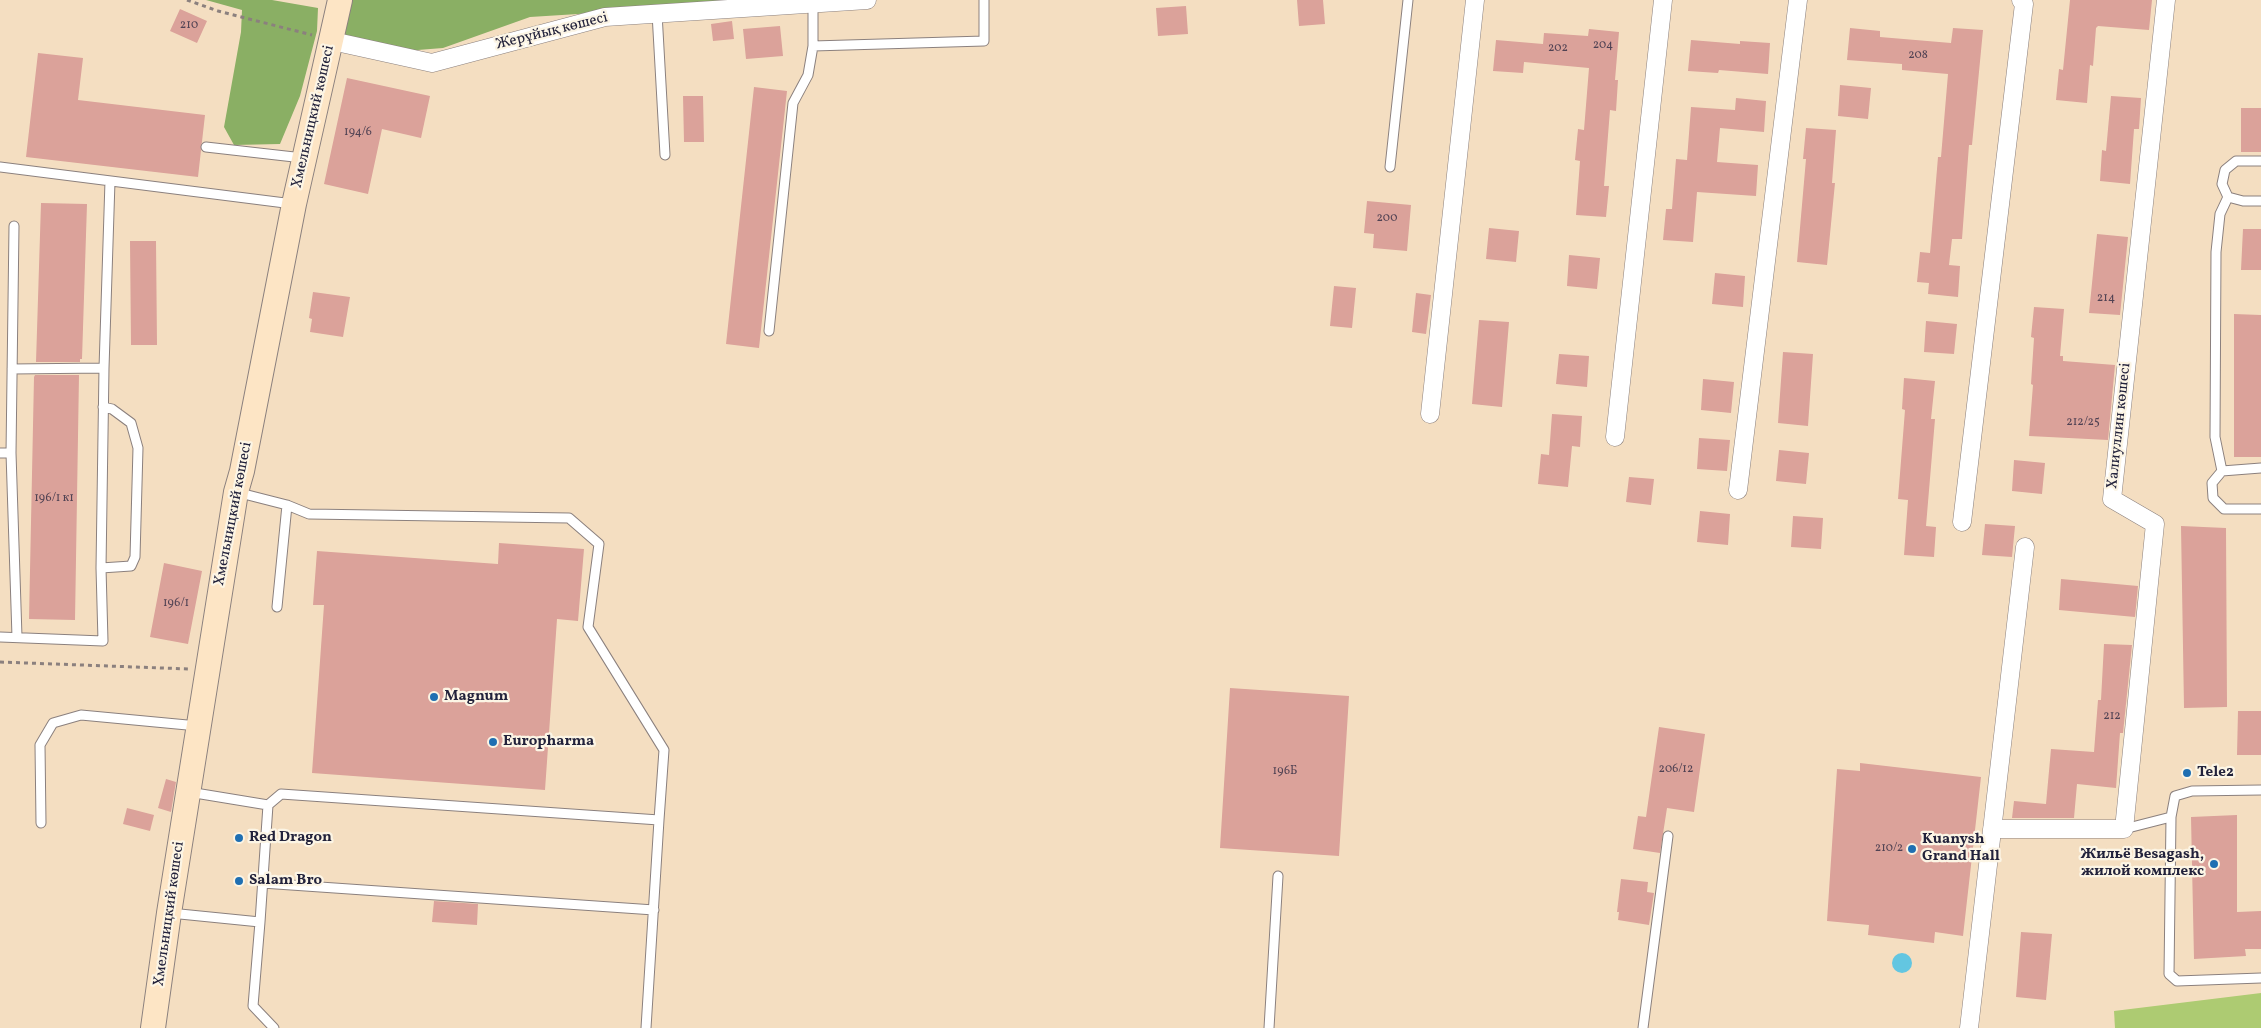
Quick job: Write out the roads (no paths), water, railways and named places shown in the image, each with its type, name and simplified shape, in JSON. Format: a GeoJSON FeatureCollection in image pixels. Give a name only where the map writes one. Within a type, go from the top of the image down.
{"type":"FeatureCollection","features":[{"type":"Feature","properties":{"kind":"street","name":"Жерұйық көшесі"},"geometry":{"type":"LineString","coordinates":[[332,41],[432,63],[605,17],[867,0]]}},
{"type":"Feature","properties":{"kind":"street"},"geometry":{"type":"LineString","coordinates":[[1430,414],[1475,0]]}},
{"type":"Feature","properties":{"kind":"street"},"geometry":{"type":"LineString","coordinates":[[1615,437],[1663,0]]}},
{"type":"Feature","properties":{"kind":"street"},"geometry":{"type":"LineString","coordinates":[[1738,490],[1798,0]]}},
{"type":"Feature","properties":{"kind":"street"},"geometry":{"type":"LineString","coordinates":[[1962,522],[2024,4],[2021,0]]}},
{"type":"Feature","properties":{"kind":"street","name":"Халиуллин көшесі"},"geometry":{"type":"LineString","coordinates":[[2124,828],[2155,524],[2112,499],[2166,0]]}},
{"type":"Feature","properties":{"kind":"street","name":"Хмельницкий көшесі"},"geometry":{"type":"LineString","coordinates":[[154,1028],[169,913],[236,492],[242,471],[294,204],[340,3]]}},
{"type":"Feature","properties":{"kind":"street"},"geometry":{"type":"LineString","coordinates":[[1969,1028],[2025,547]]}},
{"type":"Feature","properties":{"kind":"street"},"geometry":{"type":"LineString","coordinates":[[1992,830],[2124,828]]}},
{"type":"Feature","properties":{"kind":"lane"},"geometry":{"type":"LineString","coordinates":[[813,46],[984,41],[984,0]]}},
{"type":"Feature","properties":{"kind":"lane"},"geometry":{"type":"LineString","coordinates":[[1390,167],[1408,0]]}},
{"type":"Feature","properties":{"kind":"lane"},"geometry":{"type":"LineString","coordinates":[[769,331],[793,103],[808,75],[813,46],[813,4]]}},
{"type":"Feature","properties":{"kind":"lane"},"geometry":{"type":"LineString","coordinates":[[657,14],[665,155]]}},
{"type":"Feature","properties":{"kind":"lane"},"geometry":{"type":"LineString","coordinates":[[206,147],[304,158]]}},
{"type":"Feature","properties":{"kind":"lane"},"geometry":{"type":"LineString","coordinates":[[2222,471],[2215,437],[2216,252],[2220,214],[2228,197],[2222,184],[2225,170],[2236,162],[2261,161]]}},
{"type":"Feature","properties":{"kind":"lane"},"geometry":{"type":"LineString","coordinates":[[0,167],[294,204]]}},
{"type":"Feature","properties":{"kind":"lane"},"geometry":{"type":"LineString","coordinates":[[0,637],[103,641],[101,568],[103,407],[110,181]]}},
{"type":"Feature","properties":{"kind":"lane"},"geometry":{"type":"LineString","coordinates":[[2228,197],[2243,201],[2261,201]]}},
{"type":"Feature","properties":{"kind":"lane"},"geometry":{"type":"LineString","coordinates":[[14,226],[11,453],[17,637]]}},
{"type":"Feature","properties":{"kind":"lane"},"geometry":{"type":"LineString","coordinates":[[12,369],[104,368]]}},
{"type":"Feature","properties":{"kind":"lane"},"geometry":{"type":"LineString","coordinates":[[101,568],[131,566],[135,557],[138,448],[131,423],[112,409],[103,407]]}},
{"type":"Feature","properties":{"kind":"lane"},"geometry":{"type":"LineString","coordinates":[[0,453],[11,453]]}},
{"type":"Feature","properties":{"kind":"lane"},"geometry":{"type":"LineString","coordinates":[[2261,468],[2222,471],[2212,483],[2214,498],[2224,509],[2261,509]]}},
{"type":"Feature","properties":{"kind":"lane"},"geometry":{"type":"LineString","coordinates":[[236,492],[288,505],[308,514],[569,518],[599,544],[588,627],[664,750],[646,1028]]}},
{"type":"Feature","properties":{"kind":"lane"},"geometry":{"type":"LineString","coordinates":[[277,607],[288,505]]}},
{"type":"Feature","properties":{"kind":"lane"},"geometry":{"type":"LineString","coordinates":[[41,823],[40,745],[53,723],[80,715],[198,726]]}},
{"type":"Feature","properties":{"kind":"lane"},"geometry":{"type":"LineString","coordinates":[[2261,790],[2192,791],[2175,796],[2171,817],[2169,974],[2177,981],[2261,978]]}},
{"type":"Feature","properties":{"kind":"lane"},"geometry":{"type":"LineString","coordinates":[[188,792],[268,805]]}},
{"type":"Feature","properties":{"kind":"lane"},"geometry":{"type":"LineString","coordinates":[[274,1028],[253,1006],[268,805],[281,794],[659,820]]}},
{"type":"Feature","properties":{"kind":"lane"},"geometry":{"type":"LineString","coordinates":[[2124,828],[2171,817]]}},
{"type":"Feature","properties":{"kind":"lane"},"geometry":{"type":"LineString","coordinates":[[1643,1028],[1668,836]]}},
{"type":"Feature","properties":{"kind":"lane"},"geometry":{"type":"LineString","coordinates":[[1269,1028],[1278,876]]}},
{"type":"Feature","properties":{"kind":"lane"},"geometry":{"type":"LineString","coordinates":[[262,883],[654,910]]}},
{"type":"Feature","properties":{"kind":"lane"},"geometry":{"type":"LineString","coordinates":[[169,913],[260,922]]}},
{"type":"Feature","properties":{"kind":"water"},"geometry":{"type":"Polygon","coordinates":[[[1902,953],[1909,956],[1912,963],[1909,970],[1902,973],[1895,970],[1892,963],[1895,956],[1902,953]]]}},
{"type":"Feature","properties":{"kind":"place","name":"Magnum"},"geometry":{"type":"Point","coordinates":[434,697]}},
{"type":"Feature","properties":{"kind":"place","name":"Europharma"},"geometry":{"type":"Point","coordinates":[493,742]}},
{"type":"Feature","properties":{"kind":"place","name":"Tele2"},"geometry":{"type":"Point","coordinates":[2187,773]}},
{"type":"Feature","properties":{"kind":"place","name":"Red Dragon"},"geometry":{"type":"Point","coordinates":[239,838]}},
{"type":"Feature","properties":{"kind":"place","name":"Kuanysh Grand Hall"},"geometry":{"type":"Point","coordinates":[1912,849]}},
{"type":"Feature","properties":{"kind":"place","name":"Жильё Besagash, жилой комплекс"},"geometry":{"type":"Point","coordinates":[2214,864]}},
{"type":"Feature","properties":{"kind":"place","name":"Salam Bro"},"geometry":{"type":"Point","coordinates":[239,881]}}]}
